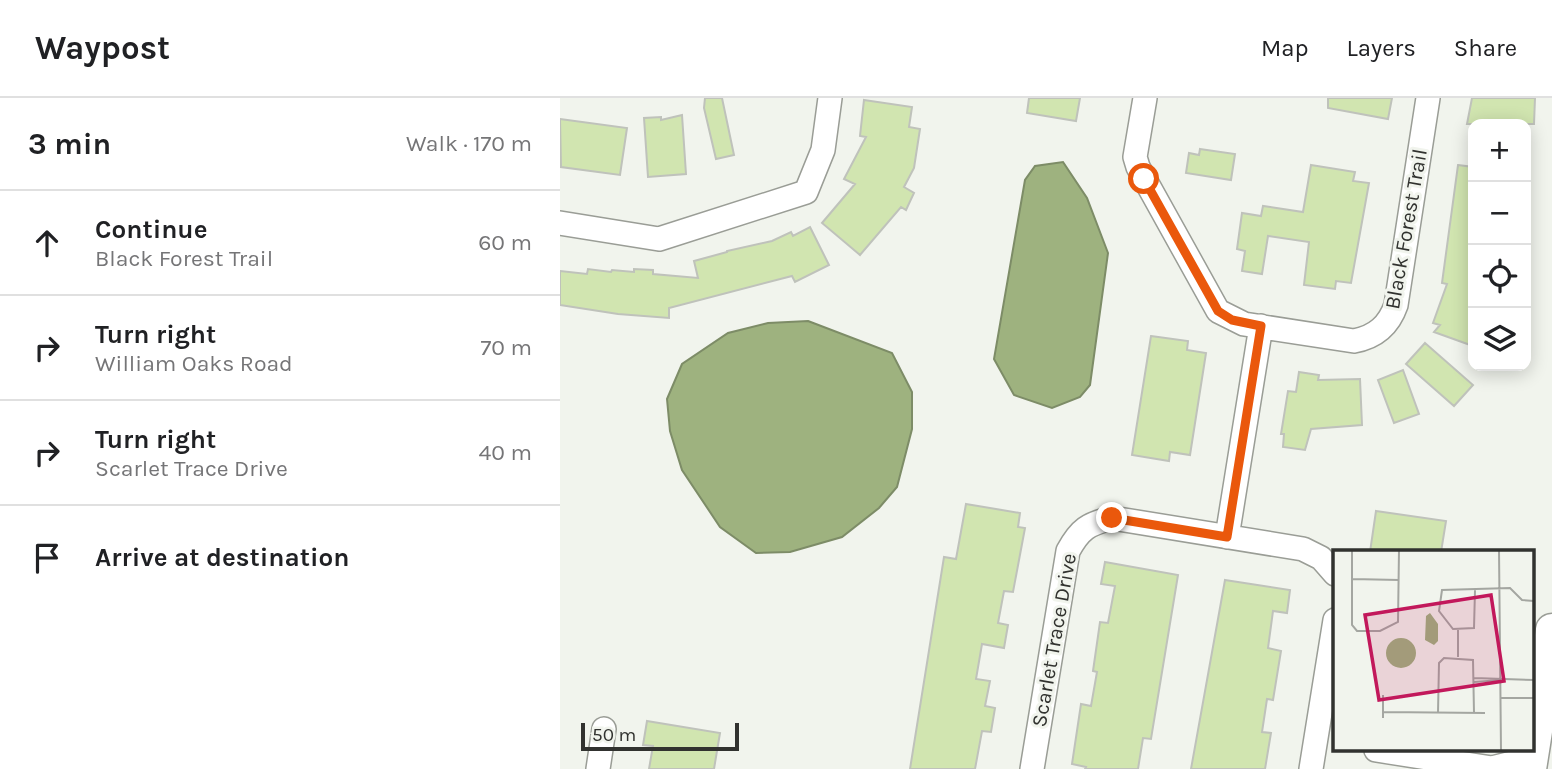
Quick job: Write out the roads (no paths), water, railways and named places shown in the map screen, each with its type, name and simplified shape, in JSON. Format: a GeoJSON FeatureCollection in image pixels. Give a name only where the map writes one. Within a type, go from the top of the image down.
{"type":"FeatureCollection","features":[{"type":"Feature","properties":{"kind":"main road"},"geometry":{"type":"LineString","coordinates":[[1534,723],[1552,630]]}},
{"type":"Feature","properties":{"kind":"street"},"geometry":{"type":"LineString","coordinates":[[560,223],[659,239],[806,192],[823,150],[830,98]]}},
{"type":"Feature","properties":{"kind":"street","name":"Black Forest Trail"},"geometry":{"type":"LineString","coordinates":[[1145,98],[1136,157],[1144,179],[1218,311],[1232,320],[1354,341],[1366,339],[1376,333],[1391,317],[1396,305],[1428,98]]}},
{"type":"Feature","properties":{"kind":"street"},"geometry":{"type":"LineString","coordinates":[[1227,537],[1261,326]]}},
{"type":"Feature","properties":{"kind":"street","name":"Scarlet Trace Drive"},"geometry":{"type":"LineString","coordinates":[[1032,769],[1068,551],[1076,536],[1093,523],[1112,518],[1303,549],[1321,558],[1333,571]]}},
{"type":"Feature","properties":{"kind":"street"},"geometry":{"type":"LineString","coordinates":[[1311,769],[1325,742],[1333,646]]}},
{"type":"Feature","properties":{"kind":"street"},"geometry":{"type":"LineString","coordinates":[[598,769],[604,729]]}},
{"type":"Feature","properties":{"kind":"street"},"geometry":{"type":"LineString","coordinates":[[1389,752],[1492,768],[1527,759]]}}]}
